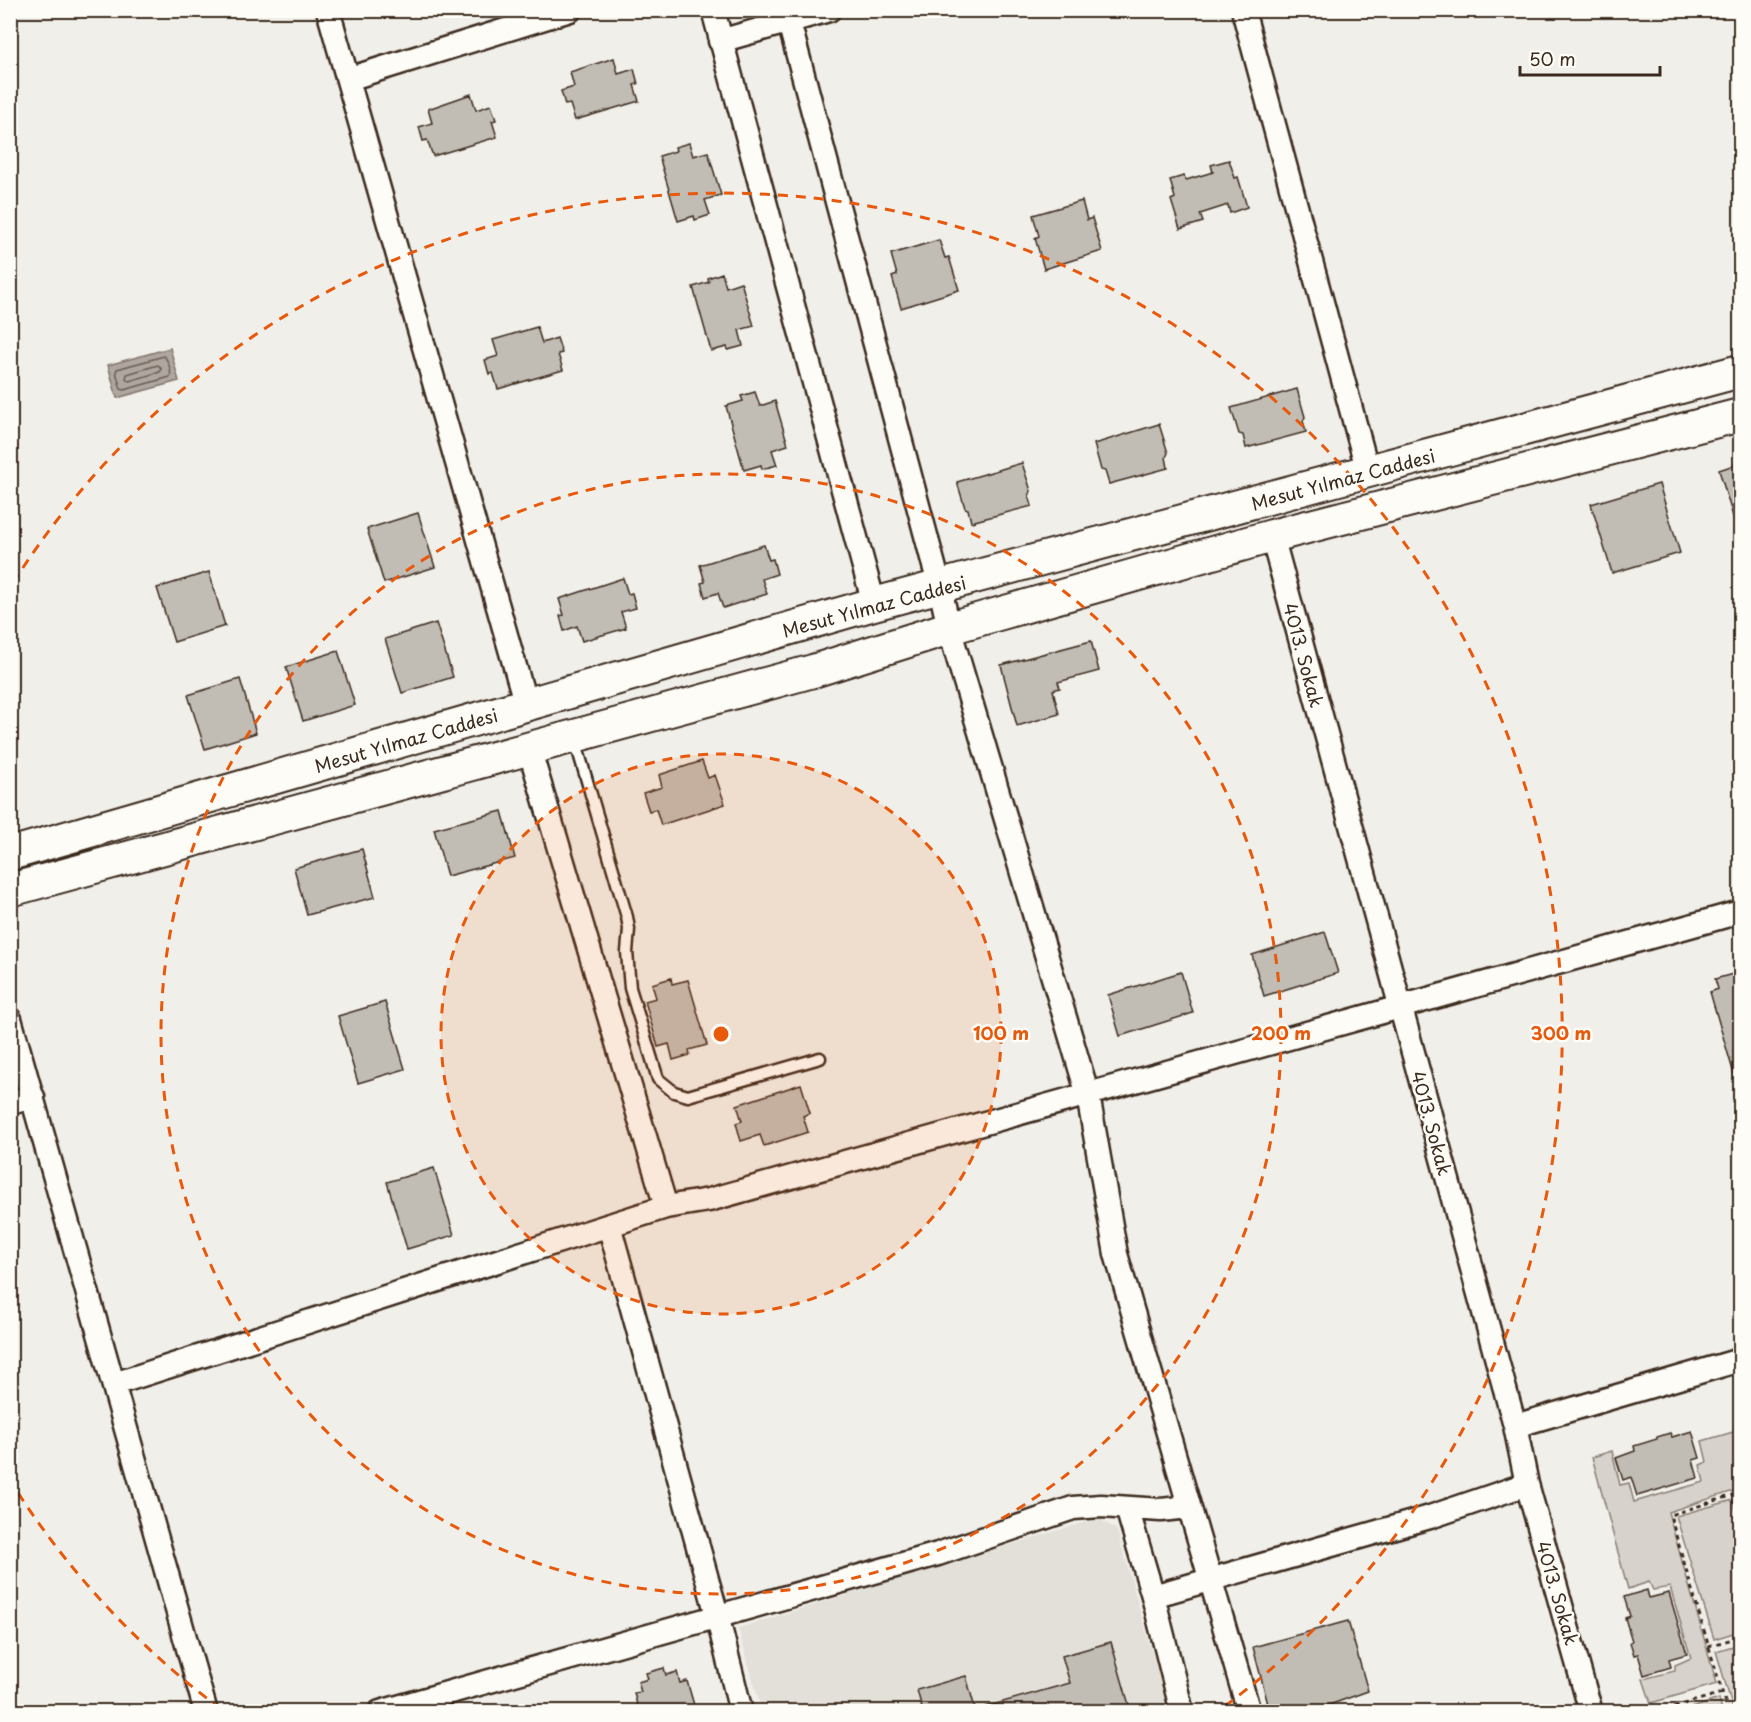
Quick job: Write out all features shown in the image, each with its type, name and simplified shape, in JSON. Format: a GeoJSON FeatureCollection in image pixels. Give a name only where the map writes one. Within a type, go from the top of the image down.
{"type":"FeatureCollection","features":[{"type":"Feature","properties":{"kind":"main road","name":"Mesut Yılmaz Caddesi"},"geometry":{"type":"LineString","coordinates":[[10,854],[874,604],[1740,371]]}},
{"type":"Feature","properties":{"kind":"main road","name":"Mesut Yılmaz Caddesi"},"geometry":{"type":"LineString","coordinates":[[10,890],[813,671],[949,628],[1272,536],[1740,416]]}},
{"type":"Feature","properties":{"kind":"street"},"geometry":{"type":"LineString","coordinates":[[328,10],[526,705]]}},
{"type":"Feature","properties":{"kind":"street"},"geometry":{"type":"LineString","coordinates":[[348,79],[570,10]]}},
{"type":"Feature","properties":{"kind":"street"},"geometry":{"type":"LineString","coordinates":[[713,10],[874,604]]}},
{"type":"Feature","properties":{"kind":"street"},"geometry":{"type":"LineString","coordinates":[[720,41],[829,10]]}},
{"type":"Feature","properties":{"kind":"street"},"geometry":{"type":"LineString","coordinates":[[1243,10],[1368,472]]}},
{"type":"Feature","properties":{"kind":"street"},"geometry":{"type":"LineString","coordinates":[[789,22],[949,628],[1088,1095],[1116,1254],[1249,1712]]}},
{"type":"Feature","properties":{"kind":"street","name":"4013. Sokak"},"geometry":{"type":"LineString","coordinates":[[1272,536],[1515,1426],[1527,1484],[1591,1712]]}},
{"type":"Feature","properties":{"kind":"street"},"geometry":{"type":"LineString","coordinates":[[529,748],[666,1206]]}},
{"type":"Feature","properties":{"kind":"street"},"geometry":{"type":"LineString","coordinates":[[114,1384],[666,1206],[710,1200],[1740,912]]}},
{"type":"Feature","properties":{"kind":"street"},"geometry":{"type":"LineString","coordinates":[[10,1019],[206,1712]]}},
{"type":"Feature","properties":{"kind":"street"},"geometry":{"type":"LineString","coordinates":[[10,1103],[33,1097]]}},
{"type":"Feature","properties":{"kind":"street"},"geometry":{"type":"LineString","coordinates":[[609,1225],[717,1615],[741,1712]]}},
{"type":"Feature","properties":{"kind":"street"},"geometry":{"type":"LineString","coordinates":[[1515,1426],[1740,1360]]}},
{"type":"Feature","properties":{"kind":"street"},"geometry":{"type":"LineString","coordinates":[[1153,1596],[1430,1517],[1527,1484]]}},
{"type":"Feature","properties":{"kind":"street"},"geometry":{"type":"LineString","coordinates":[[380,1712],[938,1554],[1073,1508],[1101,1506],[1161,1510],[1189,1507]]}},
{"type":"Feature","properties":{"kind":"street"},"geometry":{"type":"LineString","coordinates":[[1127,1508],[1153,1596],[1182,1712]]}},
{"type":"Feature","properties":{"kind":"lane"},"geometry":{"type":"LineString","coordinates":[[574,736],[626,910],[629,930],[627,952],[630,988],[658,1079],[674,1092],[688,1096],[820,1058]]}},
{"type":"Feature","properties":{"kind":"path"},"geometry":{"type":"LineString","coordinates":[[1728,1712],[1670,1515],[1738,1494],[1740,1508]]}},
{"type":"Feature","properties":{"kind":"path"},"geometry":{"type":"LineString","coordinates":[[1708,1646],[1740,1637]]}},
{"type":"Feature","properties":{"kind":"path"},"geometry":{"type":"LineString","coordinates":[[1657,1712],[1722,1693]]}},
{"type":"Feature","properties":{"kind":"shaded area"},"geometry":{"type":"Polygon","coordinates":[[[1740,1430],[1740,1489],[1668,1512],[1717,1684],[1651,1703],[1643,1679],[1675,1671],[1675,1665],[1691,1658],[1670,1587],[1653,1590],[1649,1582],[1628,1589],[1592,1457],[1612,1451],[1620,1485],[1629,1483],[1634,1502],[1704,1482],[1700,1465],[1707,1462],[1702,1441],[1740,1430]]]}},
{"type":"Feature","properties":{"kind":"shaded area"},"geometry":{"type":"Polygon","coordinates":[[[1733,1500],[1740,1523],[1740,1631],[1714,1639],[1676,1516],[1733,1500]]]}},
{"type":"Feature","properties":{"kind":"shaded area"},"geometry":{"type":"Polygon","coordinates":[[[1098,1518],[1117,1530],[1169,1711],[762,1711],[738,1628],[1098,1518]]]}},
{"type":"Feature","properties":{"kind":"shaded area"},"geometry":{"type":"Polygon","coordinates":[[[1740,1644],[1740,1707],[1733,1709],[1716,1651],[1740,1644]]]}},
{"type":"Feature","properties":{"kind":"shaded area"},"geometry":{"type":"Polygon","coordinates":[[[1719,1699],[1722,1711],[1682,1711],[1719,1699]]]}},
{"type":"Feature","properties":{"kind":"water"},"geometry":{"type":"Polygon","coordinates":[[[170,348],[179,381],[117,398],[108,365],[170,348]]]}},
{"type":"Feature","properties":{"kind":"building"},"geometry":{"type":"Polygon","coordinates":[[[614,58],[618,74],[634,69],[638,84],[634,85],[639,101],[575,120],[570,104],[565,105],[561,91],[574,87],[570,72],[614,58]]]}},
{"type":"Feature","properties":{"kind":"building"},"geometry":{"type":"Polygon","coordinates":[[[471,94],[476,110],[491,105],[496,120],[492,121],[497,137],[433,156],[427,140],[423,141],[419,127],[432,123],[428,109],[471,94]]]}},
{"type":"Feature","properties":{"kind":"building"},"geometry":{"type":"Polygon","coordinates":[[[689,143],[693,156],[708,152],[721,195],[705,200],[710,215],[695,220],[694,216],[678,221],[659,156],[676,151],[675,147],[689,143]]]}},
{"type":"Feature","properties":{"kind":"building"},"geometry":{"type":"Polygon","coordinates":[[[1229,160],[1235,178],[1238,177],[1247,207],[1230,213],[1228,205],[1200,214],[1203,222],[1180,229],[1171,200],[1175,198],[1170,180],[1184,176],[1186,180],[1213,172],[1211,165],[1229,160]]]}},
{"type":"Feature","properties":{"kind":"building"},"geometry":{"type":"Polygon","coordinates":[[[1082,201],[1087,220],[1092,218],[1102,251],[1044,269],[1035,238],[1039,236],[1033,215],[1082,201]]]}},
{"type":"Feature","properties":{"kind":"building"},"geometry":{"type":"Polygon","coordinates":[[[939,240],[945,258],[949,257],[959,290],[901,308],[892,277],[897,275],[891,254],[939,240]]]}},
{"type":"Feature","properties":{"kind":"building"},"geometry":{"type":"Polygon","coordinates":[[[722,273],[726,287],[741,282],[754,326],[739,330],[743,346],[711,351],[693,287],[709,282],[708,278],[722,273]]]}},
{"type":"Feature","properties":{"kind":"building"},"geometry":{"type":"Polygon","coordinates":[[[537,327],[542,343],[557,338],[562,353],[558,354],[563,370],[498,389],[493,373],[489,374],[485,360],[498,356],[493,340],[537,327]]]}},
{"type":"Feature","properties":{"kind":"building"},"geometry":{"type":"Polygon","coordinates":[[[1297,389],[1305,417],[1303,421],[1306,432],[1246,448],[1231,408],[1297,389]]]}},
{"type":"Feature","properties":{"kind":"building"},"geometry":{"type":"Polygon","coordinates":[[[755,392],[760,406],[775,401],[788,445],[772,450],[777,465],[762,469],[761,465],[744,470],[726,406],[743,401],[741,396],[755,392]]]}},
{"type":"Feature","properties":{"kind":"building"},"geometry":{"type":"Polygon","coordinates":[[[1159,424],[1168,453],[1166,457],[1168,468],[1109,484],[1105,471],[1101,470],[1094,444],[1159,424]]]}},
{"type":"Feature","properties":{"kind":"building"},"geometry":{"type":"Polygon","coordinates":[[[1022,463],[1031,491],[1029,496],[1032,506],[971,522],[957,482],[1022,463]]]}},
{"type":"Feature","properties":{"kind":"building"},"geometry":{"type":"Polygon","coordinates":[[[1740,463],[1740,530],[1737,530],[1719,470],[1740,463]]]}},
{"type":"Feature","properties":{"kind":"building"},"geometry":{"type":"Polygon","coordinates":[[[1659,484],[1680,553],[1612,573],[1591,504],[1659,484]]]}},
{"type":"Feature","properties":{"kind":"building"},"geometry":{"type":"Polygon","coordinates":[[[418,513],[435,567],[384,583],[367,529],[418,513]]]}},
{"type":"Feature","properties":{"kind":"building"},"geometry":{"type":"Polygon","coordinates":[[[764,545],[769,560],[773,559],[777,574],[762,579],[767,594],[723,608],[718,593],[705,597],[701,583],[705,582],[700,565],[764,545]]]}},
{"type":"Feature","properties":{"kind":"building"},"geometry":{"type":"Polygon","coordinates":[[[209,572],[225,626],[174,642],[157,588],[209,572]]]}},
{"type":"Feature","properties":{"kind":"building"},"geometry":{"type":"Polygon","coordinates":[[[623,578],[628,594],[632,593],[636,608],[621,612],[626,628],[582,641],[577,626],[564,631],[560,616],[564,615],[559,599],[623,578]]]}},
{"type":"Feature","properties":{"kind":"building"},"geometry":{"type":"Polygon","coordinates":[[[436,623],[453,677],[402,693],[385,639],[436,623]]]}},
{"type":"Feature","properties":{"kind":"building"},"geometry":{"type":"Polygon","coordinates":[[[1091,641],[1099,671],[1058,682],[1060,688],[1053,690],[1059,714],[1017,726],[1001,665],[1091,641]]]}},
{"type":"Feature","properties":{"kind":"building"},"geometry":{"type":"Polygon","coordinates":[[[338,651],[355,705],[303,721],[286,667],[338,651]]]}},
{"type":"Feature","properties":{"kind":"building"},"geometry":{"type":"Polygon","coordinates":[[[240,679],[256,733],[205,749],[188,695],[240,679]]]}},
{"type":"Feature","properties":{"kind":"building"},"geometry":{"type":"Polygon","coordinates":[[[702,761],[708,778],[715,775],[725,804],[661,825],[656,809],[649,811],[643,793],[662,787],[659,775],[702,761]]]}},
{"type":"Feature","properties":{"kind":"building"},"geometry":{"type":"Polygon","coordinates":[[[502,811],[515,858],[447,876],[434,829],[502,811]]]}},
{"type":"Feature","properties":{"kind":"building"},"geometry":{"type":"Polygon","coordinates":[[[362,849],[375,897],[307,915],[294,868],[362,849]]]}},
{"type":"Feature","properties":{"kind":"building"},"geometry":{"type":"Polygon","coordinates":[[[1325,932],[1338,973],[1264,996],[1252,955],[1325,932]]]}},
{"type":"Feature","properties":{"kind":"building"},"geometry":{"type":"Polygon","coordinates":[[[1181,972],[1193,1013],[1120,1036],[1108,995],[1181,972]]]}},
{"type":"Feature","properties":{"kind":"building"},"geometry":{"type":"Polygon","coordinates":[[[1740,972],[1740,1080],[1736,1081],[1710,992],[1718,989],[1715,979],[1740,972]]]}},
{"type":"Feature","properties":{"kind":"building"},"geometry":{"type":"Polygon","coordinates":[[[671,978],[672,984],[688,980],[707,1045],[689,1050],[690,1055],[673,1060],[669,1044],[658,1047],[645,1001],[656,998],[652,984],[671,978]]]}},
{"type":"Feature","properties":{"kind":"building"},"geometry":{"type":"Polygon","coordinates":[[[385,1002],[405,1069],[358,1083],[338,1016],[385,1002]]]}},
{"type":"Feature","properties":{"kind":"building"},"geometry":{"type":"Polygon","coordinates":[[[801,1084],[810,1113],[803,1116],[808,1132],[764,1146],[760,1135],[741,1141],[736,1123],[742,1121],[737,1105],[801,1084]]]}},
{"type":"Feature","properties":{"kind":"building"},"geometry":{"type":"Polygon","coordinates":[[[434,1168],[454,1235],[407,1249],[387,1182],[434,1168]]]}},
{"type":"Feature","properties":{"kind":"building"},"geometry":{"type":"Polygon","coordinates":[[[1692,1431],[1700,1458],[1693,1460],[1698,1478],[1637,1496],[1631,1477],[1623,1480],[1616,1458],[1635,1451],[1634,1446],[1657,1439],[1657,1437],[1670,1433],[1672,1437],[1692,1431]]]}},
{"type":"Feature","properties":{"kind":"building"},"geometry":{"type":"Polygon","coordinates":[[[1647,1590],[1649,1598],[1669,1593],[1687,1654],[1669,1659],[1671,1667],[1644,1675],[1638,1654],[1634,1655],[1630,1642],[1632,1641],[1625,1618],[1630,1616],[1624,1597],[1647,1590]]]}},
{"type":"Feature","properties":{"kind":"building"},"geometry":{"type":"Polygon","coordinates":[[[1348,1621],[1368,1691],[1310,1712],[1270,1712],[1253,1647],[1348,1621]]]}},
{"type":"Feature","properties":{"kind":"building"},"geometry":{"type":"Polygon","coordinates":[[[1111,1642],[1131,1712],[986,1712],[985,1707],[1070,1683],[1062,1656],[1111,1642]]]}},
{"type":"Feature","properties":{"kind":"building"},"geometry":{"type":"Polygon","coordinates":[[[664,1668],[666,1675],[677,1672],[680,1683],[687,1681],[696,1712],[639,1712],[634,1693],[641,1692],[638,1682],[648,1679],[646,1673],[664,1668]]]}},
{"type":"Feature","properties":{"kind":"building"},"geometry":{"type":"Polygon","coordinates":[[[966,1676],[976,1712],[923,1712],[917,1690],[966,1676]]]}}]}
